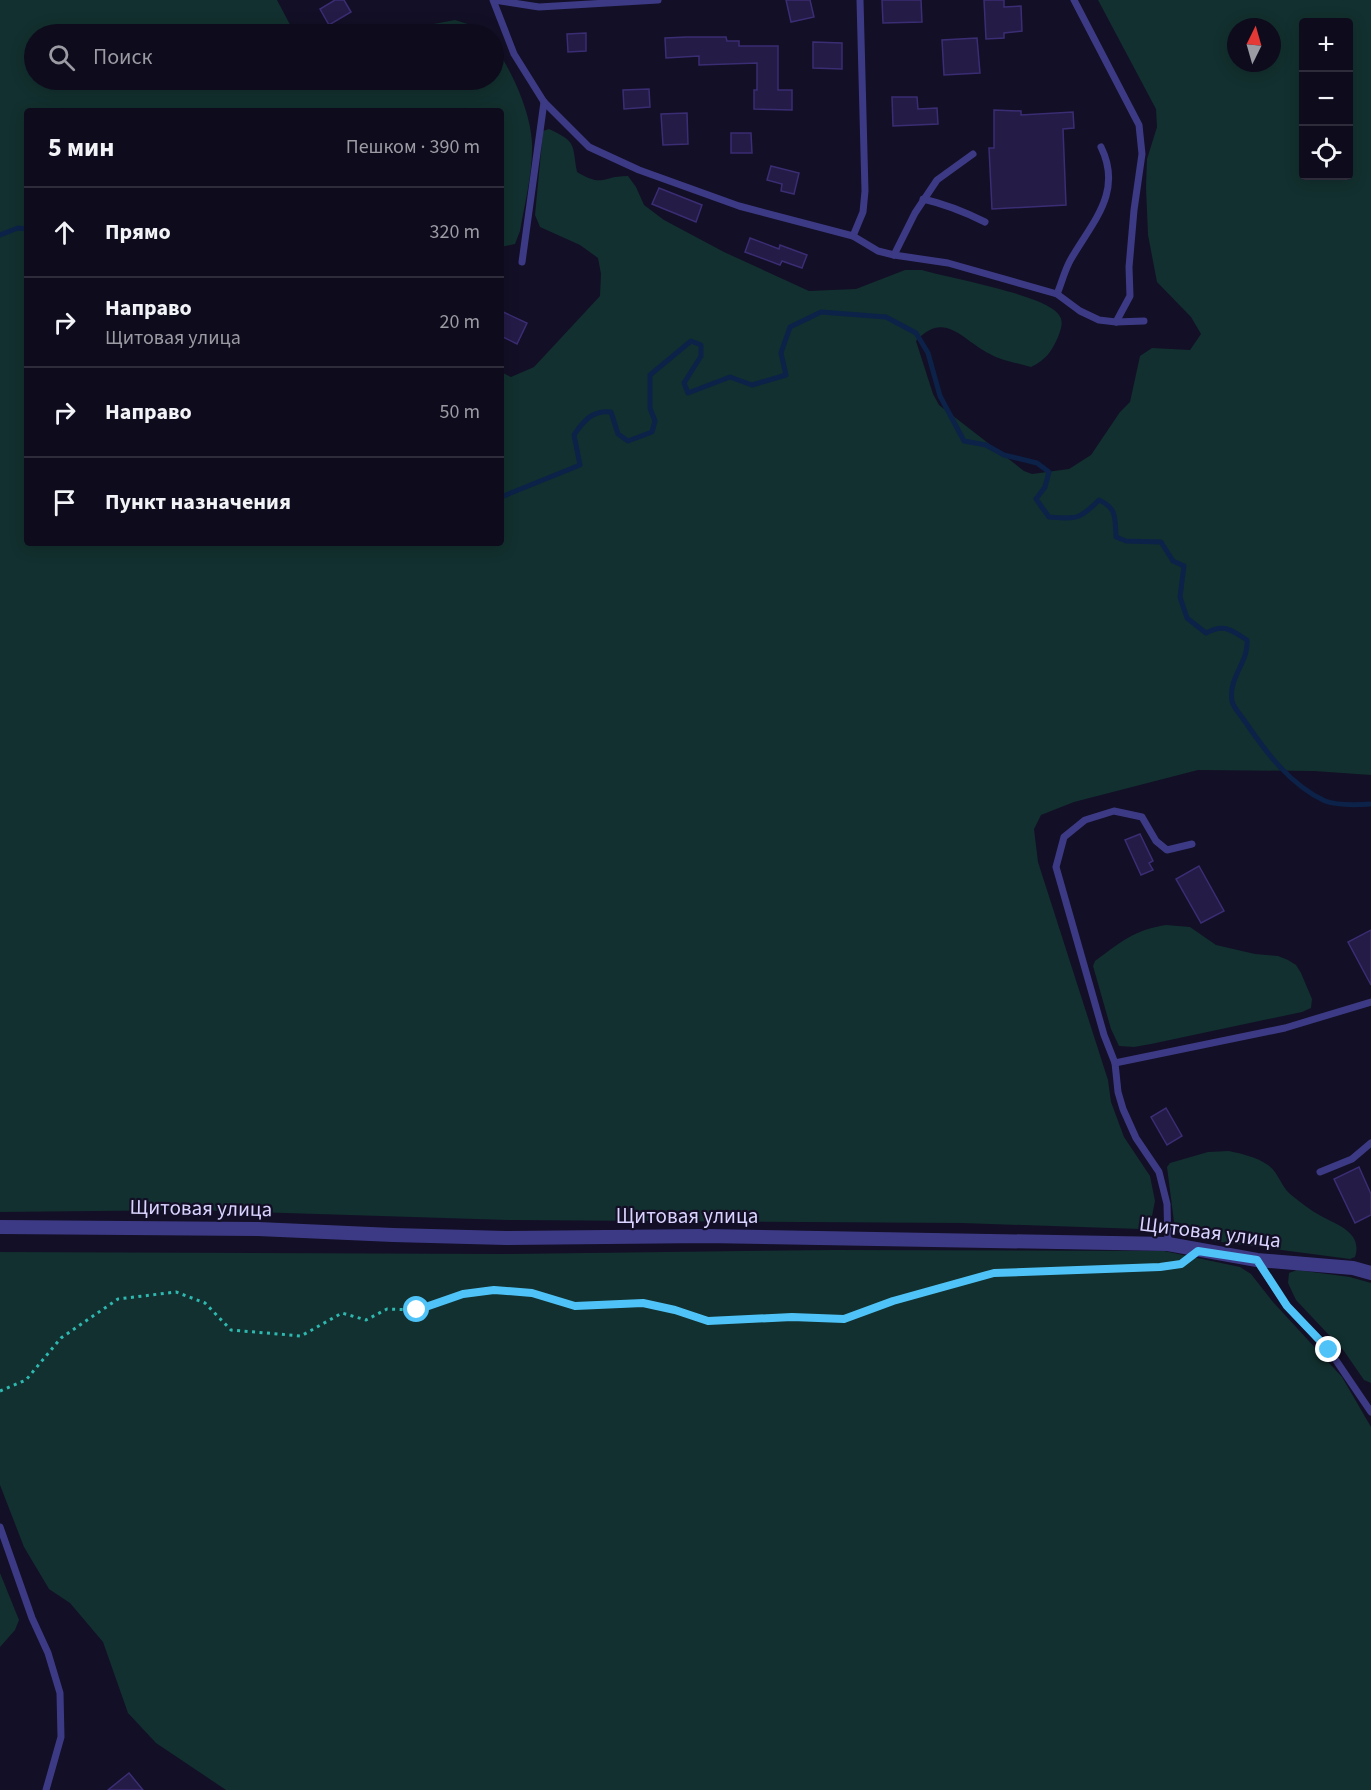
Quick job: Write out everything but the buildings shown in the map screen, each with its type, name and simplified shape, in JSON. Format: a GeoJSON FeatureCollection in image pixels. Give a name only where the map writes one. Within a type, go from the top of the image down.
{"type":"FeatureCollection","features":[{"type":"Feature","properties":{"kind":"street","name":"Щитовая улица"},"geometry":{"type":"LineString","coordinates":[[0,1227],[258,1228],[506,1238],[706,1236],[1168,1244],[1257,1260],[1353,1268],[1371,1273]]}},
{"type":"Feature","properties":{"kind":"lane"},"geometry":{"type":"LineString","coordinates":[[503,24],[494,0],[539,7],[658,0]]}},
{"type":"Feature","properties":{"kind":"lane"},"geometry":{"type":"LineString","coordinates":[[854,236],[863,212],[865,191],[860,0]]}},
{"type":"Feature","properties":{"kind":"lane"},"geometry":{"type":"LineString","coordinates":[[1074,0],[1139,125],[1142,154],[1129,267],[1130,296],[1116,322]]}},
{"type":"Feature","properties":{"kind":"lane"},"geometry":{"type":"LineString","coordinates":[[504,27],[514,54],[544,102],[589,147],[639,170],[739,206],[854,236],[879,251],[948,263],[1057,294],[1080,311],[1099,320],[1144,321]]}},
{"type":"Feature","properties":{"kind":"lane"},"geometry":{"type":"LineString","coordinates":[[522,262],[544,102]]}},
{"type":"Feature","properties":{"kind":"lane"},"geometry":{"type":"LineString","coordinates":[[1057,294],[1070,260],[1095,222],[1107,195],[1110,179],[1101,147]]}},
{"type":"Feature","properties":{"kind":"lane"},"geometry":{"type":"LineString","coordinates":[[894,255],[923,199],[938,180],[973,154]]}},
{"type":"Feature","properties":{"kind":"lane"},"geometry":{"type":"LineString","coordinates":[[923,199],[959,210],[985,222]]}},
{"type":"Feature","properties":{"kind":"lane"},"geometry":{"type":"LineString","coordinates":[[1168,1244],[1167,1204],[1159,1172],[1136,1138],[1123,1109],[1118,1092],[1115,1063],[1104,1035],[1056,867],[1064,837],[1085,820],[1114,811],[1142,817],[1156,840],[1167,850],[1192,844]]}},
{"type":"Feature","properties":{"kind":"lane"},"geometry":{"type":"LineString","coordinates":[[1115,1063],[1285,1028],[1371,1002]]}},
{"type":"Feature","properties":{"kind":"lane"},"geometry":{"type":"LineString","coordinates":[[1320,1172],[1352,1159],[1371,1143]]}},
{"type":"Feature","properties":{"kind":"lane"},"geometry":{"type":"LineString","coordinates":[[1257,1260],[1287,1306],[1329,1350],[1371,1412]]}},
{"type":"Feature","properties":{"kind":"lane"},"geometry":{"type":"LineString","coordinates":[[0,1527],[32,1618],[48,1653],[60,1693],[62,1737],[46,1790]]}},
{"type":"Feature","properties":{"kind":"path"},"geometry":{"type":"LineString","coordinates":[[0,1391],[27,1380],[61,1338],[118,1299],[176,1292],[204,1303],[231,1330],[301,1336],[342,1313],[366,1320],[387,1309],[417,1310],[463,1294],[494,1290],[532,1293],[575,1306],[643,1303],[708,1321],[792,1317],[844,1319],[893,1301],[994,1273],[1160,1267],[1181,1264],[1198,1251]]}},
{"type":"Feature","properties":{"kind":"green space"},"geometry":{"type":"Polygon","coordinates":[[[0,0],[277,0],[290,24],[24,24],[24,90],[504,90],[504,62],[524,105],[532,143],[530,176],[520,231],[515,244],[504,246],[504,108],[24,108],[24,546],[504,546],[504,374],[511,377],[534,367],[600,296],[601,274],[598,258],[580,245],[540,227],[535,215],[543,131],[549,129],[569,141],[572,145],[577,172],[598,180],[628,176],[644,205],[664,220],[724,252],[809,291],[856,289],[905,270],[922,270],[1017,294],[1051,308],[1061,318],[1060,331],[1048,355],[1031,367],[995,356],[945,328],[936,328],[926,332],[916,341],[933,394],[939,405],[1024,471],[1032,474],[1069,469],[1091,455],[1120,412],[1130,402],[1140,356],[1152,348],[1190,350],[1201,334],[1191,317],[1157,282],[1148,235],[1146,187],[1147,159],[1157,127],[1156,109],[1098,0],[1371,0],[1371,775],[1314,771],[1198,770],[1074,802],[1041,815],[1034,829],[1038,862],[1108,1080],[1111,1102],[1124,1137],[1150,1176],[1155,1201],[1151,1221],[1140,1229],[962,1223],[508,1220],[193,1210],[0,1212],[0,0]]]}},
{"type":"Feature","properties":{"kind":"green space"},"geometry":{"type":"Polygon","coordinates":[[[455,20],[468,24],[433,24],[455,20]]]}},
{"type":"Feature","properties":{"kind":"green space"},"geometry":{"type":"Polygon","coordinates":[[[1166,925],[1190,927],[1216,945],[1255,954],[1278,956],[1288,960],[1296,965],[1301,973],[1312,999],[1311,1008],[1302,1012],[1151,1044],[1134,1047],[1119,1046],[1111,1029],[1093,966],[1095,961],[1128,938],[1145,930],[1166,925]]]}},
{"type":"Feature","properties":{"kind":"green space"},"geometry":{"type":"Polygon","coordinates":[[[1229,1151],[1254,1158],[1268,1165],[1290,1194],[1347,1231],[1355,1242],[1357,1249],[1355,1257],[1350,1259],[1205,1240],[1178,1233],[1175,1230],[1167,1167],[1170,1163],[1208,1152],[1229,1151]]]}},
{"type":"Feature","properties":{"kind":"green space"},"geometry":{"type":"Polygon","coordinates":[[[833,1250],[1164,1251],[1240,1267],[1251,1274],[1273,1302],[1342,1377],[1371,1427],[1371,1790],[226,1790],[156,1743],[128,1713],[103,1642],[70,1603],[49,1589],[24,1547],[0,1485],[0,1252],[502,1254],[833,1250]]]}},
{"type":"Feature","properties":{"kind":"green space"},"geometry":{"type":"Polygon","coordinates":[[[1297,1270],[1350,1277],[1371,1283],[1371,1383],[1364,1380],[1344,1351],[1296,1300],[1288,1283],[1289,1273],[1297,1270]]]}},
{"type":"Feature","properties":{"kind":"green space"},"geometry":{"type":"Polygon","coordinates":[[[0,1573],[19,1620],[15,1630],[0,1647],[0,1573]]]}},
{"type":"Feature","properties":{"kind":"waterway"},"geometry":{"type":"LineString","coordinates":[[0,235],[18,228],[24,229]]}},
{"type":"Feature","properties":{"kind":"waterway"},"geometry":{"type":"LineString","coordinates":[[504,496],[580,465],[574,435],[581,425],[594,414],[611,412],[618,434],[628,441],[652,432],[655,421],[650,408],[650,375],[691,341],[701,345],[701,356],[684,383],[688,393],[730,377],[752,385],[786,375],[781,353],[790,327],[821,312],[886,317],[916,333],[928,353],[940,396],[964,441],[986,445],[1004,455],[1037,463],[1049,472],[1045,487],[1036,499],[1049,517],[1077,517],[1099,500],[1109,506],[1114,514],[1116,537],[1126,541],[1161,542],[1173,561],[1184,566],[1180,597],[1187,618],[1206,633],[1223,628],[1247,640],[1245,655],[1233,684],[1233,703],[1279,766],[1301,786],[1325,801],[1354,805],[1371,804]]}},
{"type":"Feature","properties":{"kind":"route"},"geometry":{"type":"LineString","coordinates":[[417,1310],[463,1294],[494,1290],[532,1293],[575,1306],[643,1303],[708,1321],[792,1317],[844,1319],[893,1301],[994,1273],[1160,1267],[1181,1264],[1198,1251],[1257,1260],[1287,1306],[1329,1350]]}}]}
